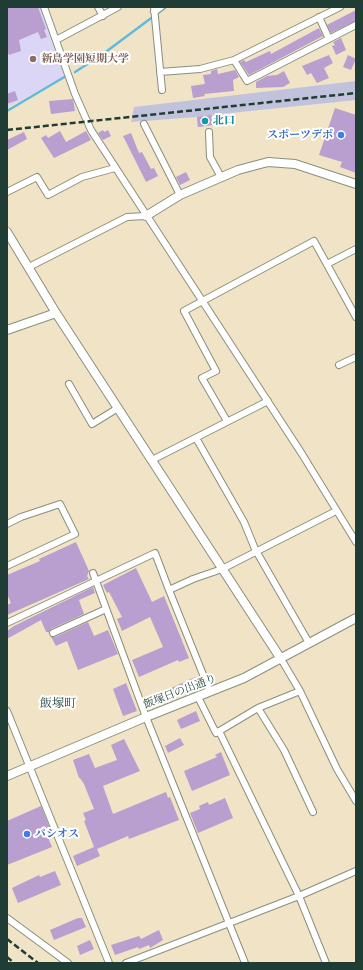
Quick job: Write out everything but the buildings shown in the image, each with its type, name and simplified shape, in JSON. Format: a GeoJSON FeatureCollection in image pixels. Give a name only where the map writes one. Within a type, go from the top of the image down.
{"type":"FeatureCollection","features":[{"type":"Feature","properties":{"kind":"street"},"geometry":{"type":"LineString","coordinates":[[44,7],[87,121],[146,216],[268,401],[356,542]]}},
{"type":"Feature","properties":{"kind":"street"},"geometry":{"type":"LineString","coordinates":[[98,7],[103,16]]}},
{"type":"Feature","properties":{"kind":"street"},"geometry":{"type":"LineString","coordinates":[[56,40],[118,7]]}},
{"type":"Feature","properties":{"kind":"street"},"geometry":{"type":"LineString","coordinates":[[161,7],[154,14],[162,90]]}},
{"type":"Feature","properties":{"kind":"street"},"geometry":{"type":"LineString","coordinates":[[160,72],[200,69],[234,60],[340,7]]}},
{"type":"Feature","properties":{"kind":"street"},"geometry":{"type":"LineString","coordinates":[[319,17],[329,39]]}},
{"type":"Feature","properties":{"kind":"street"},"geometry":{"type":"LineString","coordinates":[[234,60],[247,81],[356,25]]}},
{"type":"Feature","properties":{"kind":"street"},"geometry":{"type":"LineString","coordinates":[[144,124],[180,195]]}},
{"type":"Feature","properties":{"kind":"street"},"geometry":{"type":"LineString","coordinates":[[209,132],[210,157],[221,177]]}},
{"type":"Feature","properties":{"kind":"street"},"geometry":{"type":"LineString","coordinates":[[29,267],[127,217],[146,216],[180,195],[253,165],[268,162],[295,164],[356,184]]}},
{"type":"Feature","properties":{"kind":"street"},"geometry":{"type":"LineString","coordinates":[[7,192],[36,177],[48,195],[82,177],[115,168]]}},
{"type":"Feature","properties":{"kind":"street"},"geometry":{"type":"LineString","coordinates":[[7,232],[56,313],[281,659],[300,691],[337,769],[356,801]]}},
{"type":"Feature","properties":{"kind":"street"},"geometry":{"type":"LineString","coordinates":[[227,421],[202,378],[216,371],[184,310],[314,241],[356,317]]}},
{"type":"Feature","properties":{"kind":"street"},"geometry":{"type":"LineString","coordinates":[[327,264],[356,248]]}},
{"type":"Feature","properties":{"kind":"street"},"geometry":{"type":"LineString","coordinates":[[7,330],[56,313]]}},
{"type":"Feature","properties":{"kind":"street"},"geometry":{"type":"LineString","coordinates":[[339,366],[356,357]]}},
{"type":"Feature","properties":{"kind":"street"},"geometry":{"type":"LineString","coordinates":[[69,384],[92,424],[118,408]]}},
{"type":"Feature","properties":{"kind":"street"},"geometry":{"type":"LineString","coordinates":[[152,460],[268,401]]}},
{"type":"Feature","properties":{"kind":"street"},"geometry":{"type":"LineString","coordinates":[[196,438],[244,522],[256,552],[309,643]]}},
{"type":"Feature","properties":{"kind":"street"},"geometry":{"type":"LineString","coordinates":[[7,524],[21,517],[60,504],[75,534],[7,566]]}},
{"type":"Feature","properties":{"kind":"street"},"geometry":{"type":"LineString","coordinates":[[169,590],[193,579],[222,569],[336,511]]}},
{"type":"Feature","properties":{"kind":"street"},"geometry":{"type":"LineString","coordinates":[[7,623],[155,553],[210,692]]}},
{"type":"Feature","properties":{"kind":"street"},"geometry":{"type":"LineString","coordinates":[[93,573],[146,717],[230,922],[245,963]]}},
{"type":"Feature","properties":{"kind":"street"},"geometry":{"type":"LineString","coordinates":[[53,633],[106,610]]}},
{"type":"Feature","properties":{"kind":"street","name":"飯塚日の出通り"},"geometry":{"type":"LineString","coordinates":[[7,776],[146,717],[244,678],[356,618]]}},
{"type":"Feature","properties":{"kind":"street"},"geometry":{"type":"LineString","coordinates":[[198,697],[216,733],[258,708],[300,691]]}},
{"type":"Feature","properties":{"kind":"street"},"geometry":{"type":"LineString","coordinates":[[258,708],[284,750],[313,812]]}},
{"type":"Feature","properties":{"kind":"street"},"geometry":{"type":"LineString","coordinates":[[7,711],[109,963]]}},
{"type":"Feature","properties":{"kind":"street"},"geometry":{"type":"LineString","coordinates":[[219,731],[299,896],[326,963]]}},
{"type":"Feature","properties":{"kind":"street"},"geometry":{"type":"LineString","coordinates":[[126,963],[299,896],[356,871]]}},
{"type":"Feature","properties":{"kind":"street"},"geometry":{"type":"LineString","coordinates":[[7,918],[68,963]]}},
{"type":"Feature","properties":{"kind":"shaded area","name":"新島学園短期大学"},"geometry":{"type":"Polygon","coordinates":[[[7,7],[40,7],[66,75],[7,108],[7,7]]]}},
{"type":"Feature","properties":{"kind":"shaded area"},"geometry":{"type":"Polygon","coordinates":[[[356,81],[356,100],[212,115],[213,125],[198,127],[197,117],[131,122],[134,107],[356,81]]]}},
{"type":"Feature","properties":{"kind":"waterway"},"geometry":{"type":"LineString","coordinates":[[75,72],[103,54],[166,7]]}},
{"type":"Feature","properties":{"kind":"waterway"},"geometry":{"type":"LineString","coordinates":[[7,111],[66,76]]}},
{"type":"Feature","properties":{"kind":"railway"},"geometry":{"type":"LineString","coordinates":[[7,130],[356,93]]}},
{"type":"Feature","properties":{"kind":"railway"},"geometry":{"type":"LineString","coordinates":[[7,939],[38,963]]}},
{"type":"Feature","properties":{"kind":"railway"},"geometry":{"type":"LineString","coordinates":[[7,957],[14,963]]}},
{"type":"Feature","properties":{"kind":"place","name":"新島学園短期大学"},"geometry":{"type":"Point","coordinates":[33,59]}},
{"type":"Feature","properties":{"kind":"place","name":"北口"},"geometry":{"type":"Point","coordinates":[205,121]}},
{"type":"Feature","properties":{"kind":"place","name":"スポーツデポ"},"geometry":{"type":"Point","coordinates":[341,135]}},
{"type":"Feature","properties":{"kind":"place","name":"パシオス"},"geometry":{"type":"Point","coordinates":[27,834]}},
{"type":"Feature","properties":{"kind":"district","name":"飯塚町"},"geometry":{"type":"Point","coordinates":[58,704]}}]}
